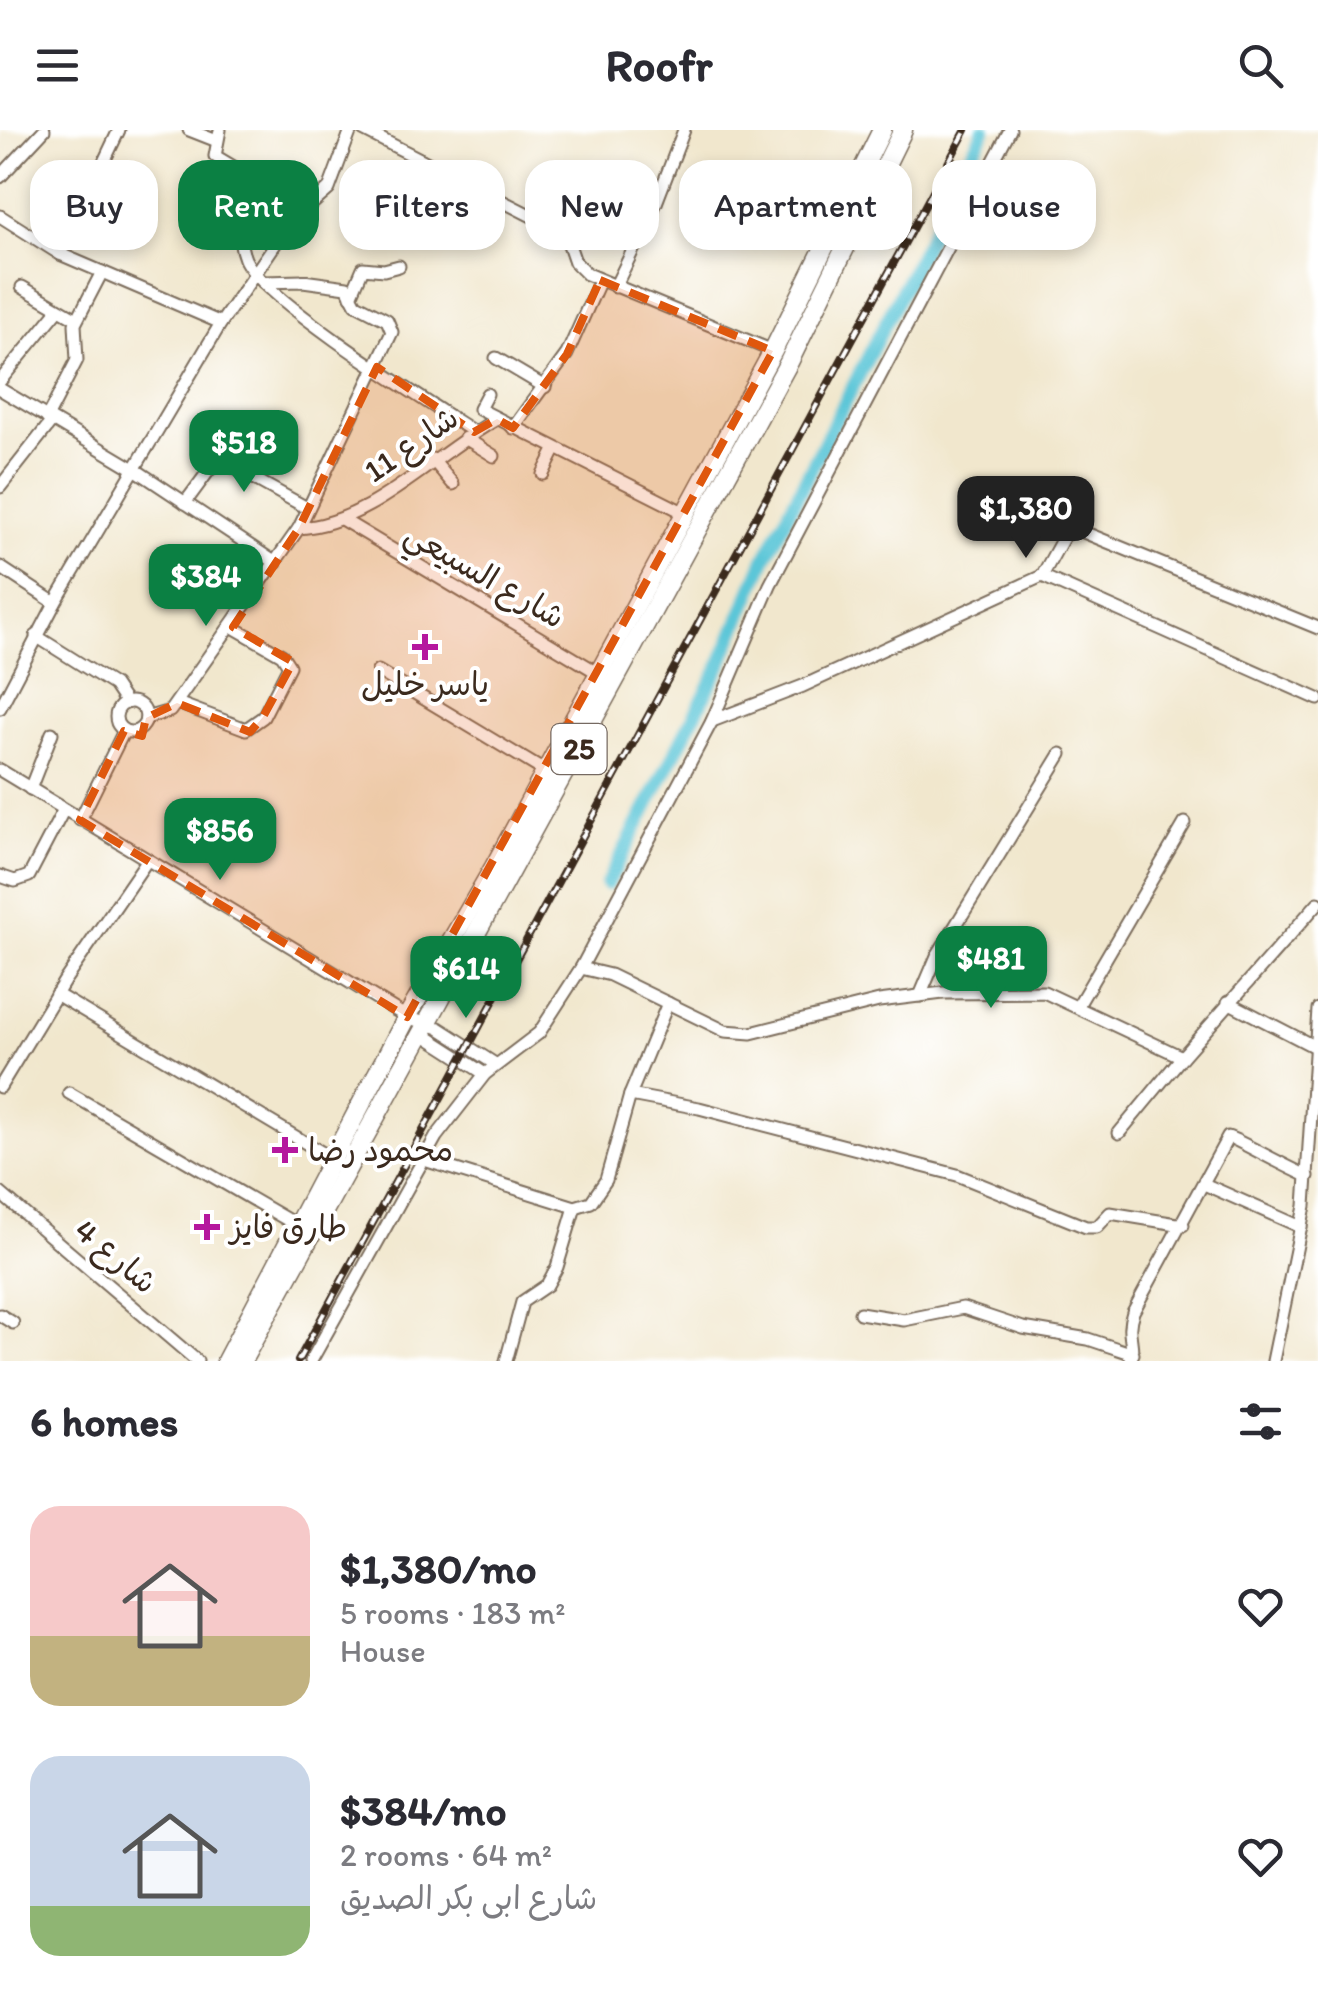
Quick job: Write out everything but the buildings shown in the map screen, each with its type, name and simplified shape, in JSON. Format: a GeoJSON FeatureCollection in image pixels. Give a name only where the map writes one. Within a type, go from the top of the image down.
{"type":"FeatureCollection","features":[{"type":"Feature","properties":{"kind":"highway","name":"25"},"geometry":{"type":"LineString","coordinates":[[242,1361],[414,1022],[773,351],[882,130]]}},
{"type":"Feature","properties":{"kind":"highway","name":"25"},"geometry":{"type":"LineString","coordinates":[[226,1361],[331,1158],[509,877],[789,362],[903,130]]}},
{"type":"Feature","properties":{"kind":"street"},"geometry":{"type":"LineString","coordinates":[[0,178],[44,130]]}},
{"type":"Feature","properties":{"kind":"street"},"geometry":{"type":"LineString","coordinates":[[60,254],[118,130]]}},
{"type":"Feature","properties":{"kind":"street"},"geometry":{"type":"LineString","coordinates":[[189,130],[218,135],[215,156],[247,175],[242,244],[246,262],[259,278],[494,456]]}},
{"type":"Feature","properties":{"kind":"street"},"geometry":{"type":"LineString","coordinates":[[0,708],[36,636],[221,323],[259,278],[297,214],[330,189],[351,130]]}},
{"type":"Feature","properties":{"kind":"street"},"geometry":{"type":"LineString","coordinates":[[363,130],[378,134],[422,160]]}},
{"type":"Feature","properties":{"kind":"street"},"geometry":{"type":"LineString","coordinates":[[615,287],[656,204],[684,130]]}},
{"type":"Feature","properties":{"kind":"street"},"geometry":{"type":"LineString","coordinates":[[312,1361],[421,1159],[484,1074],[539,1033],[581,968],[712,721],[770,585],[1010,130]]}},
{"type":"Feature","properties":{"kind":"street"},"geometry":{"type":"LineString","coordinates":[[0,216],[60,254],[221,323]]}},
{"type":"Feature","properties":{"kind":"street"},"geometry":{"type":"LineString","coordinates":[[573,250],[578,267],[600,280],[773,351]]}},
{"type":"Feature","properties":{"kind":"street"},"geometry":{"type":"LineString","coordinates":[[351,296],[362,268],[384,270],[398,266]]}},
{"type":"Feature","properties":{"kind":"street"},"geometry":{"type":"LineString","coordinates":[[0,487],[49,420],[77,360],[77,319],[102,272]]}},
{"type":"Feature","properties":{"kind":"street"},"geometry":{"type":"LineString","coordinates":[[146,718],[163,716],[177,703],[298,528],[376,367],[392,325],[356,304],[347,287],[259,278]]}},
{"type":"Feature","properties":{"kind":"street"},"geometry":{"type":"LineString","coordinates":[[513,428],[546,387],[578,336],[600,280]]}},
{"type":"Feature","properties":{"kind":"street"},"geometry":{"type":"LineString","coordinates":[[22,287],[77,319]]}},
{"type":"Feature","properties":{"kind":"street"},"geometry":{"type":"LineString","coordinates":[[60,309],[0,385],[276,563]]}},
{"type":"Feature","properties":{"kind":"street"},"geometry":{"type":"LineString","coordinates":[[496,358],[546,387]]}},
{"type":"Feature","properties":{"kind":"street"},"geometry":{"type":"LineString","coordinates":[[487,394],[479,409],[685,513]]}},
{"type":"Feature","properties":{"kind":"street","name":"شارع 11"},"geometry":{"type":"LineString","coordinates":[[298,528],[342,520],[497,419]]}},
{"type":"Feature","properties":{"kind":"street"},"geometry":{"type":"LineString","coordinates":[[544,474],[556,450]]}},
{"type":"Feature","properties":{"kind":"street"},"geometry":{"type":"LineString","coordinates":[[432,459],[453,484]]}},
{"type":"Feature","properties":{"kind":"street"},"geometry":{"type":"LineString","coordinates":[[185,503],[210,469],[224,462],[307,508]]}},
{"type":"Feature","properties":{"kind":"street","name":"شارع السبيعي"},"geometry":{"type":"LineString","coordinates":[[342,520],[600,674]]}},
{"type":"Feature","properties":{"kind":"street"},"geometry":{"type":"LineString","coordinates":[[712,721],[803,686],[1042,576],[1064,536],[1079,528],[1318,628]]}},
{"type":"Feature","properties":{"kind":"street"},"geometry":{"type":"LineString","coordinates":[[0,567],[55,603]]}},
{"type":"Feature","properties":{"kind":"street"},"geometry":{"type":"LineString","coordinates":[[1042,576],[1318,699]]}},
{"type":"Feature","properties":{"kind":"street"},"geometry":{"type":"LineString","coordinates":[[177,703],[246,729],[263,717],[289,666],[282,656],[233,627]]}},
{"type":"Feature","properties":{"kind":"street"},"geometry":{"type":"LineString","coordinates":[[36,636],[114,685],[126,703],[140,705],[146,718]]}},
{"type":"Feature","properties":{"kind":"street"},"geometry":{"type":"LineString","coordinates":[[378,671],[546,772]]}},
{"type":"Feature","properties":{"kind":"street"},"geometry":{"type":"LineString","coordinates":[[124,730],[116,719],[126,703]]}},
{"type":"Feature","properties":{"kind":"street"},"geometry":{"type":"LineString","coordinates":[[124,730],[139,730],[146,718]]}},
{"type":"Feature","properties":{"kind":"street"},"geometry":{"type":"LineString","coordinates":[[80,820],[124,730]]}},
{"type":"Feature","properties":{"kind":"street"},"geometry":{"type":"LineString","coordinates":[[30,790],[52,732]]}},
{"type":"Feature","properties":{"kind":"street"},"geometry":{"type":"LineString","coordinates":[[920,996],[936,956],[1061,754]]}},
{"type":"Feature","properties":{"kind":"street"},"geometry":{"type":"LineString","coordinates":[[0,770],[414,1022],[439,1028],[495,1064]]}},
{"type":"Feature","properties":{"kind":"street"},"geometry":{"type":"LineString","coordinates":[[0,876],[15,881],[34,871],[63,811]]}},
{"type":"Feature","properties":{"kind":"street"},"geometry":{"type":"LineString","coordinates":[[1078,1004],[1185,823]]}},
{"type":"Feature","properties":{"kind":"street"},"geometry":{"type":"LineString","coordinates":[[1,1084],[56,994],[146,862]]}},
{"type":"Feature","properties":{"kind":"street"},"geometry":{"type":"LineString","coordinates":[[1119,1132],[1318,902]]}},
{"type":"Feature","properties":{"kind":"street"},"geometry":{"type":"LineString","coordinates":[[581,968],[610,974],[725,1031],[751,1033],[878,1000],[1030,990],[1078,1004],[1182,1057]]}},
{"type":"Feature","properties":{"kind":"street"},"geometry":{"type":"LineString","coordinates":[[56,994],[331,1158]]}},
{"type":"Feature","properties":{"kind":"street"},"geometry":{"type":"LineString","coordinates":[[421,1159],[574,1208],[592,1202],[606,1180],[630,1095],[668,1002]]}},
{"type":"Feature","properties":{"kind":"street"},"geometry":{"type":"LineString","coordinates":[[1228,1002],[1314,1047]]}},
{"type":"Feature","properties":{"kind":"street"},"geometry":{"type":"LineString","coordinates":[[1273,1361],[1308,1176],[1318,1009]]}},
{"type":"Feature","properties":{"kind":"street"},"geometry":{"type":"LineString","coordinates":[[414,1022],[428,1038],[484,1074]]}},
{"type":"Feature","properties":{"kind":"street"},"geometry":{"type":"LineString","coordinates":[[69,1093],[298,1226]]}},
{"type":"Feature","properties":{"kind":"street"},"geometry":{"type":"LineString","coordinates":[[630,1095],[699,1108],[957,1175],[1086,1227],[1097,1227],[1110,1213],[1182,1224]]}},
{"type":"Feature","properties":{"kind":"street"},"geometry":{"type":"LineString","coordinates":[[1132,1358],[1127,1334],[1133,1312],[1224,1142],[1232,1136],[1280,1167],[1308,1176]]}},
{"type":"Feature","properties":{"kind":"street"},"geometry":{"type":"LineString","coordinates":[[1204,1184],[1301,1226]]}},
{"type":"Feature","properties":{"kind":"street","name":"شارع 4"},"geometry":{"type":"LineString","coordinates":[[0,1194],[197,1361]]}},
{"type":"Feature","properties":{"kind":"street"},"geometry":{"type":"LineString","coordinates":[[506,1361],[522,1302],[547,1285],[558,1267],[574,1208]]}},
{"type":"Feature","properties":{"kind":"street"},"geometry":{"type":"LineString","coordinates":[[860,1312],[904,1320],[963,1308],[1023,1328],[1088,1339],[1132,1358]]}},
{"type":"Feature","properties":{"kind":"street"},"geometry":{"type":"LineString","coordinates":[[0,1315],[13,1323]]}},
{"type":"Feature","properties":{"kind":"highlighted area"},"geometry":{"type":"Polygon","coordinates":[[[600,280],[773,351],[407,1017],[80,820],[124,731],[142,736],[146,718],[177,703],[250,732],[263,717],[293,662],[233,627],[299,528],[377,367],[474,432],[497,419],[513,428],[567,354],[600,280]]]}},
{"type":"Feature","properties":{"kind":"waterway"},"geometry":{"type":"LineString","coordinates":[[607,884],[719,668],[765,559],[984,130]]}},
{"type":"Feature","properties":{"kind":"railway"},"geometry":{"type":"LineString","coordinates":[[298,1361],[966,130]]}},
{"type":"Feature","properties":{"kind":"place","name":"ياسر خليل"},"geometry":{"type":"Point","coordinates":[425,647]}},
{"type":"Feature","properties":{"kind":"place","name":"محمود رضا"},"geometry":{"type":"Point","coordinates":[285,1150]}},
{"type":"Feature","properties":{"kind":"place","name":"طارق فايز"},"geometry":{"type":"Point","coordinates":[207,1227]}}]}
